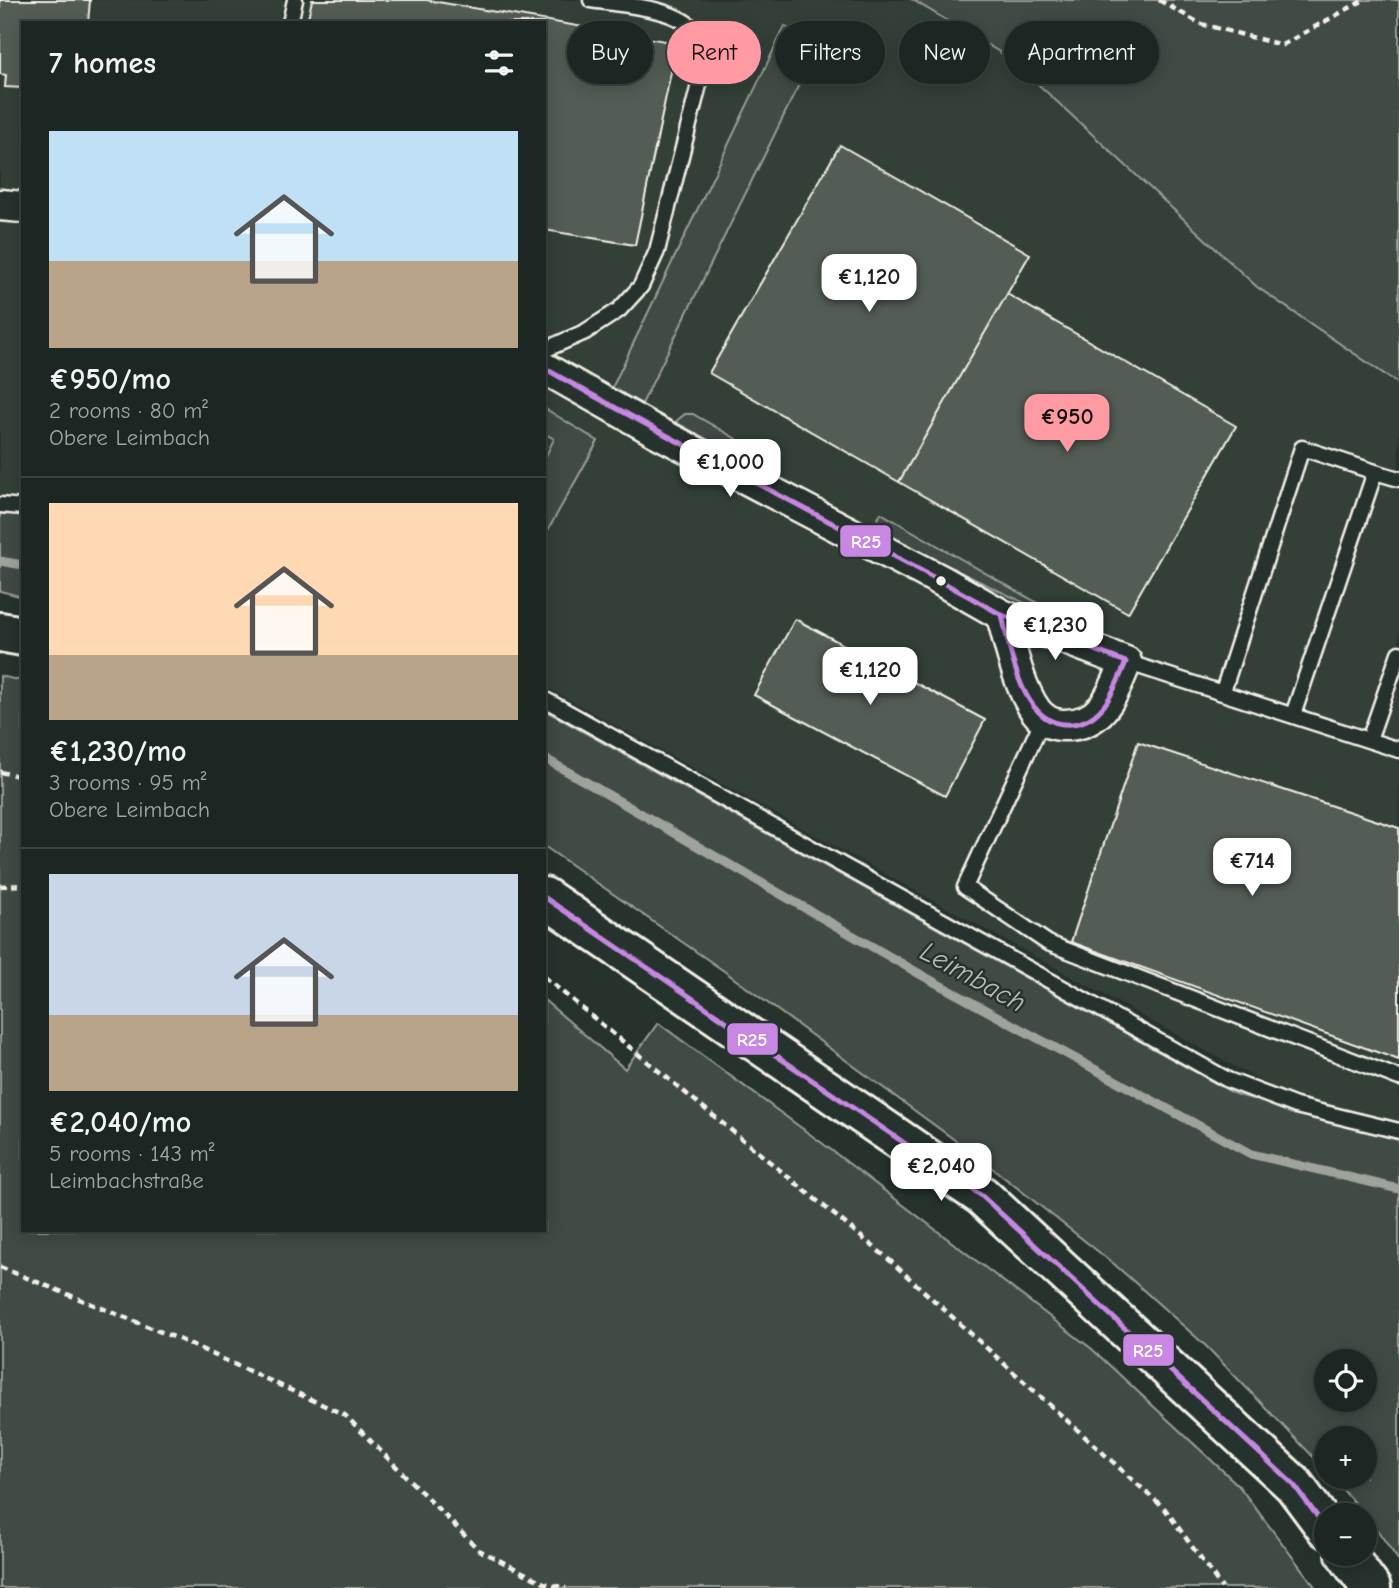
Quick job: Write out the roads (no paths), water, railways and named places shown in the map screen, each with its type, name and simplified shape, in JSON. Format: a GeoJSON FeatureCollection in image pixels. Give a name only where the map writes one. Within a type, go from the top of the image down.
{"type":"FeatureCollection","features":[{"type":"Feature","properties":{"kind":"main road"},"geometry":{"type":"LineString","coordinates":[[0,632],[21,636]]}},
{"type":"Feature","properties":{"kind":"main road"},"geometry":{"type":"LineString","coordinates":[[546,898],[982,1196],[1294,1485],[1314,1512]]}},
{"type":"Feature","properties":{"kind":"main road"},"geometry":{"type":"LineString","coordinates":[[1355,1566],[1371,1588]]}},
{"type":"Feature","properties":{"kind":"street"},"geometry":{"type":"LineString","coordinates":[[0,205],[21,207]]}},
{"type":"Feature","properties":{"kind":"street"},"geometry":{"type":"LineString","coordinates":[[546,369],[655,431],[943,581],[1002,615],[1126,662],[1108,703],[1099,714],[1086,722],[1073,725],[1059,725],[1043,719],[1034,708],[1016,664],[1002,615]]}},
{"type":"Feature","properties":{"kind":"lane"},"geometry":{"type":"LineString","coordinates":[[290,21],[295,0]]}},
{"type":"Feature","properties":{"kind":"lane"},"geometry":{"type":"LineString","coordinates":[[546,349],[585,332],[619,310],[641,286],[657,251],[706,57],[702,39],[685,22],[669,13],[592,0]]}},
{"type":"Feature","properties":{"kind":"lane"},"geometry":{"type":"LineString","coordinates":[[1223,691],[1302,448],[1399,479]]}},
{"type":"Feature","properties":{"kind":"lane"},"geometry":{"type":"LineString","coordinates":[[1293,715],[1375,472]]}},
{"type":"Feature","properties":{"kind":"lane"},"geometry":{"type":"LineString","coordinates":[[0,505],[21,507]]}},
{"type":"Feature","properties":{"kind":"lane"},"geometry":{"type":"LineString","coordinates":[[1369,740],[1399,653]]}},
{"type":"Feature","properties":{"kind":"lane"},"geometry":{"type":"LineString","coordinates":[[1126,662],[1223,691],[1399,750]]}},
{"type":"Feature","properties":{"kind":"lane"},"geometry":{"type":"LineString","coordinates":[[546,700],[1228,1080],[1296,1106],[1399,1131]]}},
{"type":"Feature","properties":{"kind":"lane"},"geometry":{"type":"LineString","coordinates":[[1043,719],[965,887],[1048,943],[1399,1078]]}},
{"type":"Feature","properties":{"kind":"waterway","name":"Leimbach"},"geometry":{"type":"LineString","coordinates":[[0,561],[21,565]]}},
{"type":"Feature","properties":{"kind":"waterway","name":"Leimbach"},"geometry":{"type":"LineString","coordinates":[[546,759],[925,977],[1251,1154],[1399,1189]]}}]}
